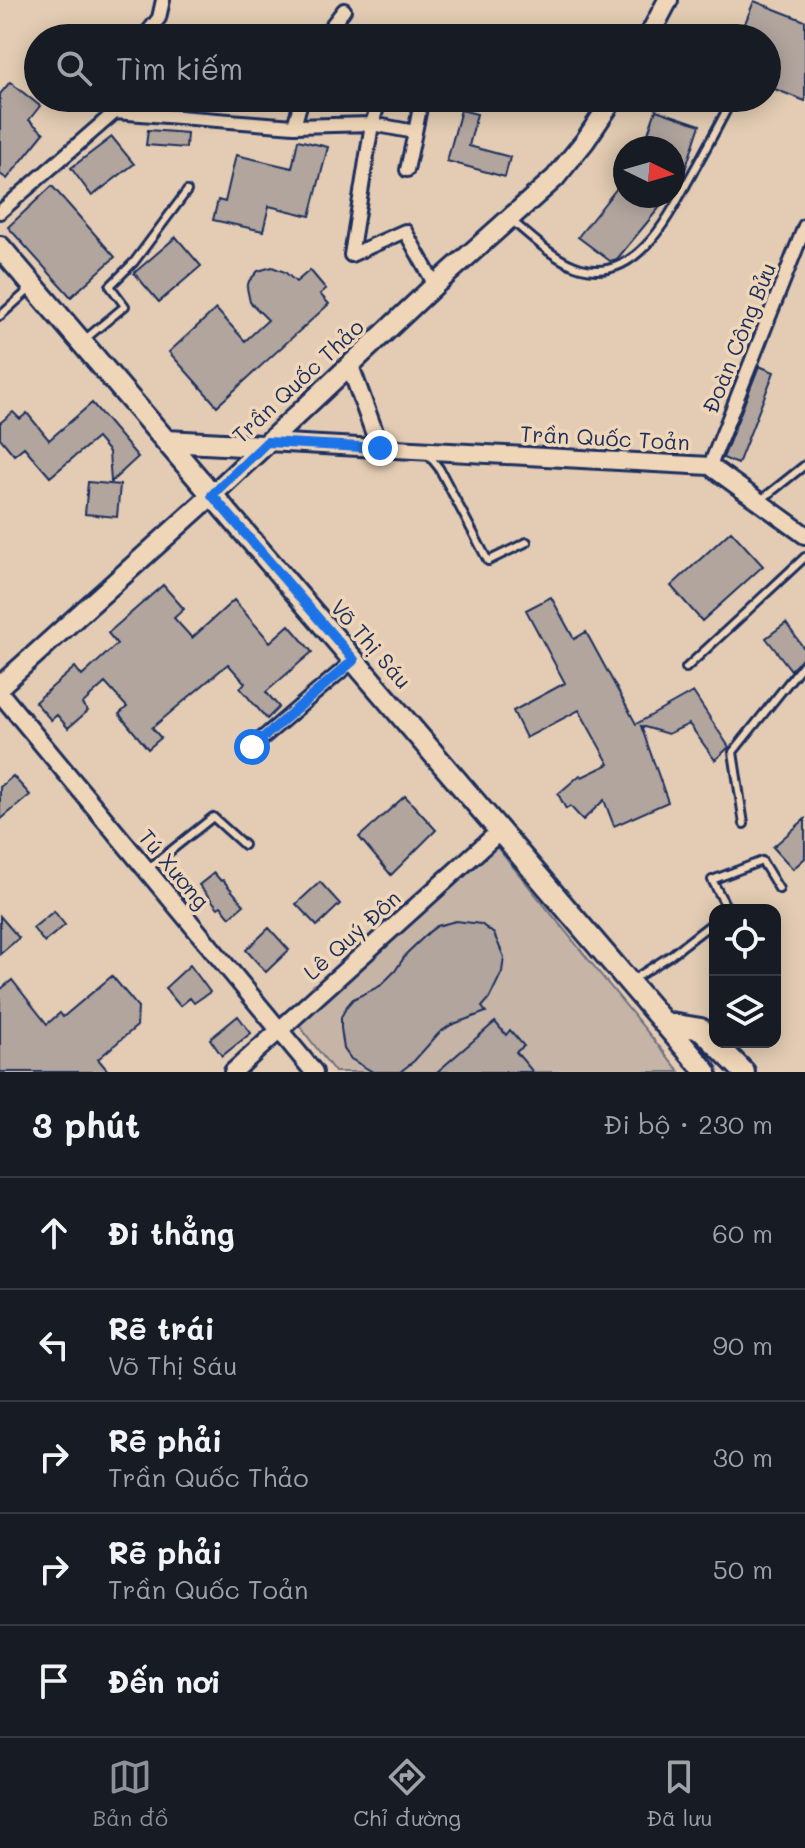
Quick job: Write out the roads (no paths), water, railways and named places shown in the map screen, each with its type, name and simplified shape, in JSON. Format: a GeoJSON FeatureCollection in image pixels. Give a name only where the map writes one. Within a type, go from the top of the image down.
{"type":"FeatureCollection","features":[{"type":"Feature","properties":{"kind":"main road"},"geometry":{"type":"LineString","coordinates":[[655,24],[668,0]]}},
{"type":"Feature","properties":{"kind":"main road","name":"Trần Quốc Thảo"},"geometry":{"type":"LineString","coordinates":[[0,686],[212,495],[435,285],[511,220],[555,178],[605,112]]}},
{"type":"Feature","properties":{"kind":"main road","name":"Võ Thị Sáu"},"geometry":{"type":"LineString","coordinates":[[0,247],[706,1072]]}},
{"type":"Feature","properties":{"kind":"main road"},"geometry":{"type":"LineString","coordinates":[[166,441],[265,444]]}},
{"type":"Feature","properties":{"kind":"main road"},"geometry":{"type":"LineString","coordinates":[[664,1023],[701,1029],[744,1072]]}},
{"type":"Feature","properties":{"kind":"street"},"geometry":{"type":"LineString","coordinates":[[154,24],[159,18],[163,0]]}},
{"type":"Feature","properties":{"kind":"street"},"geometry":{"type":"LineString","coordinates":[[333,24],[344,10]]}},
{"type":"Feature","properties":{"kind":"street"},"geometry":{"type":"LineString","coordinates":[[0,212],[115,112],[294,126],[372,124],[415,132]]}},
{"type":"Feature","properties":{"kind":"street"},"geometry":{"type":"LineString","coordinates":[[294,126],[298,112]]}},
{"type":"Feature","properties":{"kind":"street"},"geometry":{"type":"LineString","coordinates":[[376,112],[351,255],[405,231],[435,285]]}},
{"type":"Feature","properties":{"kind":"street"},"geometry":{"type":"LineString","coordinates":[[407,170],[419,112]]}},
{"type":"Feature","properties":{"kind":"street","name":"Đoàn Công Bửu"},"geometry":{"type":"LineString","coordinates":[[710,466],[805,226]]}},
{"type":"Feature","properties":{"kind":"street"},"geometry":{"type":"LineString","coordinates":[[350,366],[380,448]]}},
{"type":"Feature","properties":{"kind":"street","name":"Trần Quốc Toản"},"geometry":{"type":"LineString","coordinates":[[265,444],[710,466],[803,531]]}},
{"type":"Feature","properties":{"kind":"street"},"geometry":{"type":"LineString","coordinates":[[252,747],[354,660]]}},
{"type":"Feature","properties":{"kind":"street","name":"Tú Xương"},"geometry":{"type":"LineString","coordinates":[[0,693],[314,1072]]}},
{"type":"Feature","properties":{"kind":"street","name":"Lê Quý Đôn"},"geometry":{"type":"LineString","coordinates":[[233,1072],[500,831]]}},
{"type":"Feature","properties":{"kind":"lane"},"geometry":{"type":"LineString","coordinates":[[511,220],[567,263],[583,269],[606,271],[640,253],[664,226],[725,112]]}},
{"type":"Feature","properties":{"kind":"lane"},"geometry":{"type":"LineString","coordinates":[[81,342],[125,306],[110,286],[134,262],[187,191]]}},
{"type":"Feature","properties":{"kind":"lane"},"geometry":{"type":"LineString","coordinates":[[0,316],[33,286]]}},
{"type":"Feature","properties":{"kind":"lane"},"geometry":{"type":"LineString","coordinates":[[425,450],[439,468],[488,561],[527,542]]}},
{"type":"Feature","properties":{"kind":"lane"},"geometry":{"type":"LineString","coordinates":[[759,502],[805,465]]}},
{"type":"Feature","properties":{"kind":"lane"},"geometry":{"type":"LineString","coordinates":[[686,668],[805,557]]}},
{"type":"Feature","properties":{"kind":"lane"},"geometry":{"type":"LineString","coordinates":[[744,824],[733,752],[805,662]]}},
{"type":"Feature","properties":{"kind":"lane"},"geometry":{"type":"LineString","coordinates":[[147,870],[213,817],[244,845]]}},
{"type":"Feature","properties":{"kind":"lane"},"geometry":{"type":"LineString","coordinates":[[725,904],[712,880],[762,861],[779,889]]}},
{"type":"Feature","properties":{"kind":"lane"},"geometry":{"type":"LineString","coordinates":[[629,982],[709,926]]}}]}
